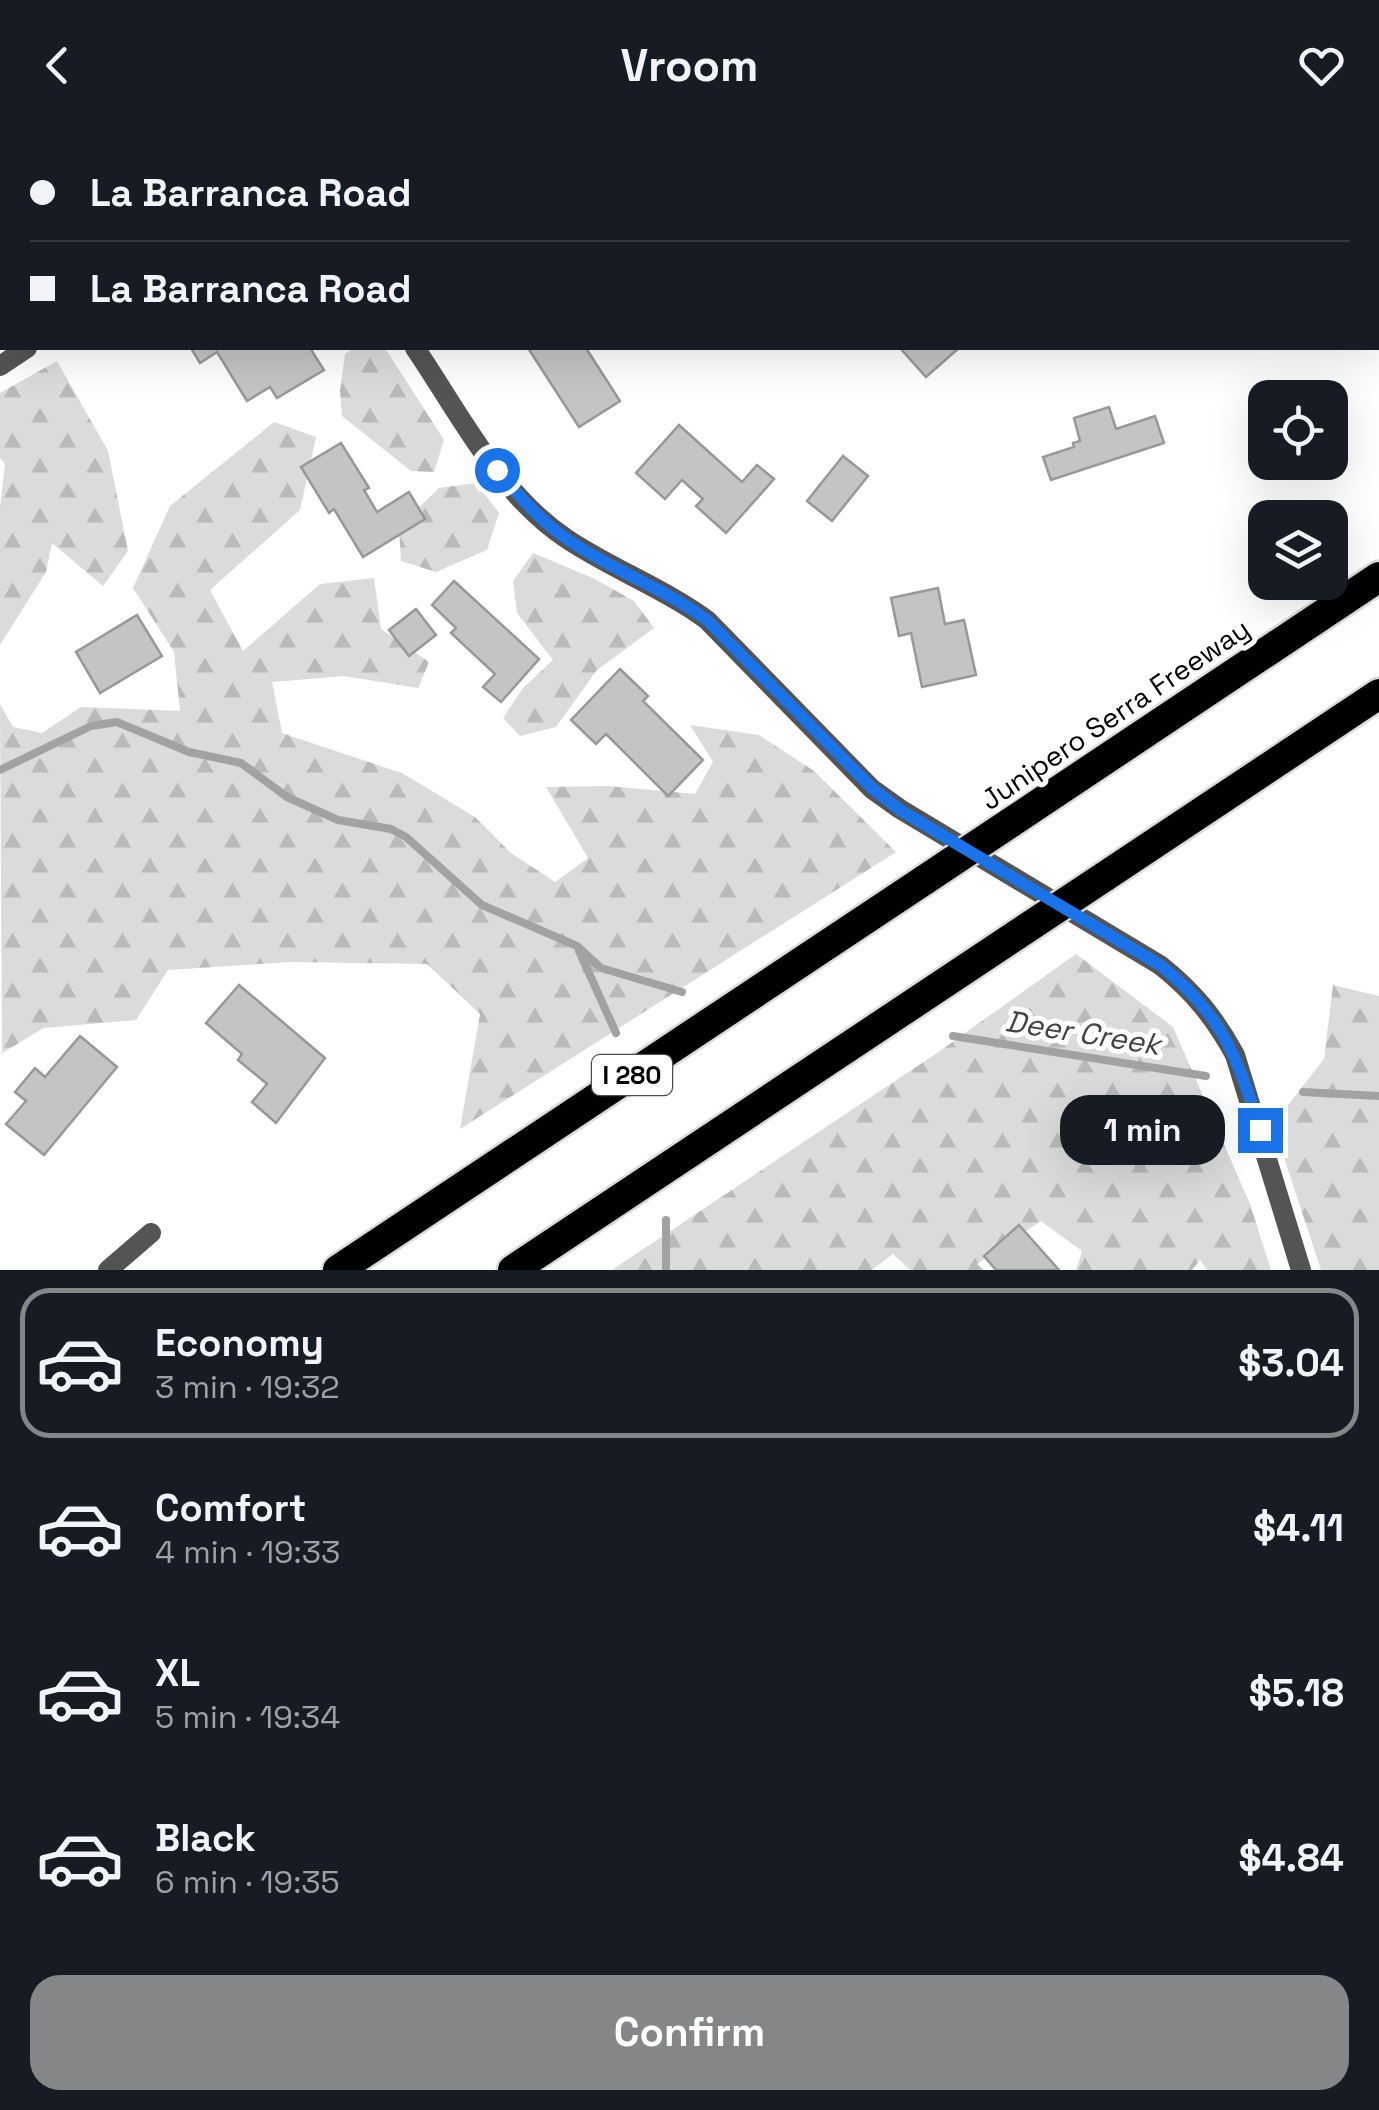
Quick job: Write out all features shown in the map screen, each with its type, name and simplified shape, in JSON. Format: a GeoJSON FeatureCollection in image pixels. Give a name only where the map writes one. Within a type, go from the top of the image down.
{"type":"FeatureCollection","features":[{"type":"Feature","properties":{"kind":"highway","name":"Junipero Serra Freeway"},"geometry":{"type":"LineString","coordinates":[[338,1270],[1379,577]]}},
{"type":"Feature","properties":{"kind":"highway"},"geometry":{"type":"LineString","coordinates":[[513,1270],[1379,694]]}},
{"type":"Feature","properties":{"kind":"street"},"geometry":{"type":"LineString","coordinates":[[0,366],[24,350]]}},
{"type":"Feature","properties":{"kind":"street"},"geometry":{"type":"LineString","coordinates":[[416,350],[497,470],[542,520],[568,540],[681,600],[707,620],[846,766],[900,810],[1160,965],[1191,990],[1217,1022],[1235,1055],[1301,1270]]}},
{"type":"Feature","properties":{"kind":"street"},"geometry":{"type":"LineString","coordinates":[[108,1270],[151,1233]]}},
{"type":"Feature","properties":{"kind":"green space"},"geometry":{"type":"Polygon","coordinates":[[[351,350],[386,350],[444,440],[434,472],[411,471],[342,416],[340,390],[345,354],[351,350]]]}},
{"type":"Feature","properties":{"kind":"green space"},"geometry":{"type":"Polygon","coordinates":[[[57,361],[108,451],[128,551],[103,586],[52,543],[46,572],[0,645],[0,507],[5,464],[0,458],[0,393],[57,361]]]}},
{"type":"Feature","properties":{"kind":"green space"},"geometry":{"type":"Polygon","coordinates":[[[274,422],[316,437],[300,510],[210,590],[243,651],[320,584],[374,578],[381,629],[429,662],[418,688],[344,676],[272,682],[282,733],[402,773],[475,817],[511,853],[555,882],[588,858],[546,787],[609,786],[695,794],[713,762],[690,725],[759,735],[814,771],[896,852],[460,1129],[480,1014],[427,964],[290,962],[168,970],[136,1020],[44,1028],[2,1053],[0,704],[13,727],[42,733],[81,707],[180,711],[174,652],[133,588],[170,506],[274,422]]]}},
{"type":"Feature","properties":{"kind":"green space"},"geometry":{"type":"Polygon","coordinates":[[[476,483],[499,513],[487,550],[436,572],[401,561],[399,527],[439,488],[476,483]]]}},
{"type":"Feature","properties":{"kind":"green space"},"geometry":{"type":"Polygon","coordinates":[[[533,553],[595,579],[634,601],[654,628],[597,670],[556,727],[520,736],[503,718],[523,688],[553,660],[517,613],[513,581],[533,553]]]}},
{"type":"Feature","properties":{"kind":"green space"},"geometry":{"type":"Polygon","coordinates":[[[1076,954],[1173,1027],[1250,1204],[1271,1270],[1207,1270],[1200,1260],[1192,1270],[1076,1270],[1082,1251],[1041,1221],[977,1264],[984,1270],[910,1270],[893,1254],[872,1270],[612,1270],[937,1053],[1076,954]]]}},
{"type":"Feature","properties":{"kind":"green space"},"geometry":{"type":"Polygon","coordinates":[[[1333,985],[1379,996],[1379,1270],[1321,1270],[1273,1124],[1324,1059],[1333,985]]]}},
{"type":"Feature","properties":{"kind":"building"},"geometry":{"type":"Polygon","coordinates":[[[192,350],[311,350],[324,370],[277,398],[270,387],[247,401],[217,352],[200,363],[192,350]]]}},
{"type":"Feature","properties":{"kind":"building"},"geometry":{"type":"Polygon","coordinates":[[[529,350],[587,350],[620,401],[579,427],[529,350]]]}},
{"type":"Feature","properties":{"kind":"building"},"geometry":{"type":"Polygon","coordinates":[[[902,350],[957,350],[926,377],[902,350]]]}},
{"type":"Feature","properties":{"kind":"building"},"geometry":{"type":"Polygon","coordinates":[[[1109,407],[1116,429],[1155,416],[1164,443],[1051,480],[1043,457],[1074,447],[1073,443],[1080,441],[1074,418],[1109,407]]]}},
{"type":"Feature","properties":{"kind":"building"},"geometry":{"type":"Polygon","coordinates":[[[679,425],[742,482],[757,465],[774,479],[726,533],[696,506],[703,499],[682,480],[665,499],[636,473],[679,425]]]}},
{"type":"Feature","properties":{"kind":"building"},"geometry":{"type":"Polygon","coordinates":[[[341,443],[369,488],[364,490],[377,512],[409,492],[425,519],[363,557],[334,509],[329,513],[301,467],[341,443]]]}},
{"type":"Feature","properties":{"kind":"building"},"geometry":{"type":"Polygon","coordinates":[[[843,456],[868,476],[832,521],[807,501],[843,456]]]}},
{"type":"Feature","properties":{"kind":"building"},"geometry":{"type":"Polygon","coordinates":[[[454,581],[539,659],[501,702],[483,687],[495,674],[451,633],[456,628],[432,605],[454,581]]]}},
{"type":"Feature","properties":{"kind":"building"},"geometry":{"type":"Polygon","coordinates":[[[938,588],[945,624],[964,620],[976,675],[922,687],[911,633],[899,636],[891,598],[938,588]]]}},
{"type":"Feature","properties":{"kind":"building"},"geometry":{"type":"Polygon","coordinates":[[[416,609],[436,635],[409,656],[389,630],[416,609]]]}},
{"type":"Feature","properties":{"kind":"building"},"geometry":{"type":"Polygon","coordinates":[[[137,615],[162,656],[100,693],[76,652],[137,615]]]}},
{"type":"Feature","properties":{"kind":"building"},"geometry":{"type":"Polygon","coordinates":[[[620,669],[648,696],[643,701],[703,760],[668,796],[606,734],[596,744],[571,720],[620,669]]]}},
{"type":"Feature","properties":{"kind":"building"},"geometry":{"type":"Polygon","coordinates":[[[239,985],[325,1058],[276,1123],[252,1102],[267,1084],[238,1060],[242,1054],[206,1023],[239,985]]]}},
{"type":"Feature","properties":{"kind":"building"},"geometry":{"type":"Polygon","coordinates":[[[80,1036],[117,1067],[44,1155],[6,1124],[26,1101],[15,1092],[35,1068],[45,1077],[80,1036]]]}},
{"type":"Feature","properties":{"kind":"building"},"geometry":{"type":"Polygon","coordinates":[[[1019,1225],[1059,1270],[996,1270],[984,1256],[1019,1225]]]}},
{"type":"Feature","properties":{"kind":"waterway","name":"Deer Creek"},"geometry":{"type":"LineString","coordinates":[[0,770],[91,726],[117,722],[189,752],[241,763],[287,797],[338,820],[391,829],[406,837],[482,905],[577,946],[601,968],[682,992]]}},
{"type":"Feature","properties":{"kind":"waterway"},"geometry":{"type":"LineString","coordinates":[[579,951],[616,1033]]}},
{"type":"Feature","properties":{"kind":"waterway","name":"Deer Creek"},"geometry":{"type":"LineString","coordinates":[[953,1036],[1206,1076]]}},
{"type":"Feature","properties":{"kind":"waterway","name":"Deer Creek"},"geometry":{"type":"LineString","coordinates":[[1303,1092],[1379,1096]]}},
{"type":"Feature","properties":{"kind":"waterway"},"geometry":{"type":"LineString","coordinates":[[666,1220],[666,1270]]}},
{"type":"Feature","properties":{"kind":"route"},"geometry":{"type":"LineString","coordinates":[[497,470],[542,520],[568,540],[681,600],[707,620],[846,766],[900,810],[1160,965],[1191,990],[1217,1022],[1235,1055],[1260,1130]]}}]}
